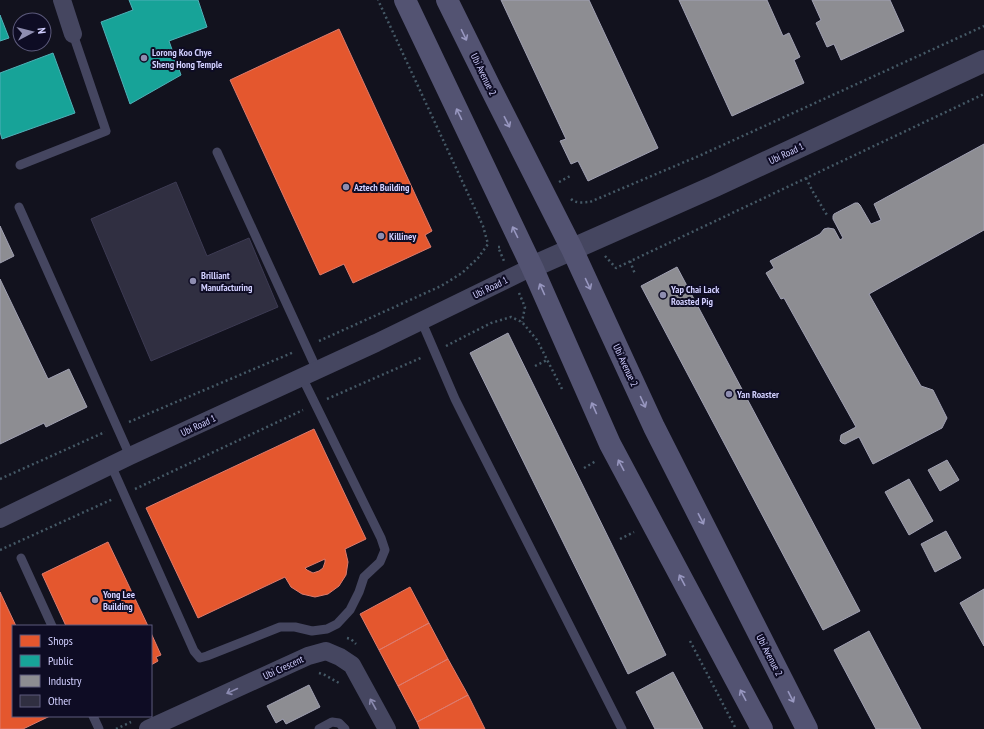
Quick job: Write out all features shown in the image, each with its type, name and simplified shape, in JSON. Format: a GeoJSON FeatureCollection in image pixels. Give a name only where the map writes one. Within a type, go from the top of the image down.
{"type":"FeatureCollection","features":[{"type":"Feature","properties":{"kind":"main road"},"geometry":{"type":"LineString","coordinates":[[404,0],[532,267],[610,444],[762,729]]}},
{"type":"Feature","properties":{"kind":"main road","name":"Ubi Avenue 2"},"geometry":{"type":"LineString","coordinates":[[447,0],[572,249],[654,427],[807,729]]}},
{"type":"Feature","properties":{"kind":"street"},"geometry":{"type":"LineString","coordinates":[[62,0],[73,34]]}},
{"type":"Feature","properties":{"kind":"street","name":"Ubi Road 1"},"geometry":{"type":"LineString","coordinates":[[0,519],[130,456],[376,343],[532,267],[715,186],[984,61]]}},
{"type":"Feature","properties":{"kind":"street","name":"Ubi Crescent"},"geometry":{"type":"LineString","coordinates":[[148,729],[308,656],[326,651],[340,656],[352,665],[387,729]]}},
{"type":"Feature","properties":{"kind":"lane"},"geometry":{"type":"LineString","coordinates":[[20,165],[106,131],[73,34]]}},
{"type":"Feature","properties":{"kind":"lane"},"geometry":{"type":"LineString","coordinates":[[111,466],[194,651],[200,658],[280,627],[295,627],[312,631],[327,629],[337,624],[350,610],[359,592],[364,577],[380,562],[385,550],[382,538],[316,404],[306,347],[217,152]]}},
{"type":"Feature","properties":{"kind":"lane"},"geometry":{"type":"LineString","coordinates":[[18,207],[130,456]]}},
{"type":"Feature","properties":{"kind":"lane"},"geometry":{"type":"LineString","coordinates":[[421,320],[455,399],[622,729]]}},
{"type":"Feature","properties":{"kind":"lane"},"geometry":{"type":"LineString","coordinates":[[21,558],[52,625]]}},
{"type":"Feature","properties":{"kind":"lane"},"geometry":{"type":"LineString","coordinates":[[93,717],[99,729]]}},
{"type":"Feature","properties":{"kind":"lane"},"geometry":{"type":"LineString","coordinates":[[319,729],[332,722],[339,723],[345,729]]}},
{"type":"Feature","properties":{"kind":"path"},"geometry":{"type":"LineString","coordinates":[[0,479],[117,427],[306,347],[441,286],[462,273],[478,258],[488,244],[484,226],[378,0]]}},
{"type":"Feature","properties":{"kind":"path"},"geometry":{"type":"LineString","coordinates":[[573,201],[581,203],[590,202],[680,164],[984,26]]}},
{"type":"Feature","properties":{"kind":"path"},"geometry":{"type":"LineString","coordinates":[[601,252],[616,268],[984,94]]}},
{"type":"Feature","properties":{"kind":"path"},"geometry":{"type":"LineString","coordinates":[[559,182],[572,175]]}},
{"type":"Feature","properties":{"kind":"path"},"geometry":{"type":"LineString","coordinates":[[806,178],[827,215]]}},
{"type":"Feature","properties":{"kind":"path"},"geometry":{"type":"LineString","coordinates":[[630,261],[635,274]]}},
{"type":"Feature","properties":{"kind":"path"},"geometry":{"type":"LineString","coordinates":[[0,550],[316,404],[434,352],[491,323],[511,318],[522,322],[525,307]]}},
{"type":"Feature","properties":{"kind":"path"},"geometry":{"type":"LineString","coordinates":[[535,366],[547,360]]}},
{"type":"Feature","properties":{"kind":"path"},"geometry":{"type":"LineString","coordinates":[[584,468],[598,460]]}},
{"type":"Feature","properties":{"kind":"path"},"geometry":{"type":"LineString","coordinates":[[620,539],[634,532]]}},
{"type":"Feature","properties":{"kind":"path"},"geometry":{"type":"LineString","coordinates":[[315,672],[325,675],[339,683],[343,688]]}},
{"type":"Feature","properties":{"kind":"building: Shops","name":"Aztech Building"},"geometry":{"type":"Polygon","coordinates":[[[339,29],[432,231],[425,235],[431,247],[353,283],[344,264],[320,275],[230,80],[339,29]]]}},
{"type":"Feature","properties":{"kind":"building: Shops"},"geometry":{"type":"Polygon","coordinates":[[[314,429],[366,539],[345,549],[348,562],[346,575],[339,586],[328,594],[315,597],[302,594],[291,587],[285,577],[198,618],[146,508],[314,429]],[[325,559],[305,568],[313,573],[323,568],[325,559]]]}},
{"type":"Feature","properties":{"kind":"building: Shops","name":"Yong Lee Building"},"geometry":{"type":"Polygon","coordinates":[[[108,542],[148,625],[66,625],[42,574],[108,542]]]}},
{"type":"Feature","properties":{"kind":"building: Shops"},"geometry":{"type":"Polygon","coordinates":[[[410,587],[429,623],[379,650],[360,614],[410,587]]]}},
{"type":"Feature","properties":{"kind":"building: Shops"},"geometry":{"type":"Polygon","coordinates":[[[0,592],[16,625],[12,625],[12,717],[48,717],[23,729],[0,729],[0,592]]]}},
{"type":"Feature","properties":{"kind":"building: Shops"},"geometry":{"type":"Polygon","coordinates":[[[429,623],[448,659],[398,686],[379,650],[429,623]]]}},
{"type":"Feature","properties":{"kind":"building: Shops","name":"Yong Lee Building"},"geometry":{"type":"Polygon","coordinates":[[[152,635],[161,655],[156,657],[158,661],[152,664],[152,635]]]}},
{"type":"Feature","properties":{"kind":"building: Shops"},"geometry":{"type":"Polygon","coordinates":[[[448,659],[468,695],[417,722],[398,686],[448,659]]]}},
{"type":"Feature","properties":{"kind":"building: Shops"},"geometry":{"type":"Polygon","coordinates":[[[468,695],[485,729],[420,729],[417,722],[468,695]]]}},
{"type":"Feature","properties":{"kind":"building: Public","name":"Lorong Koo Chye Sheng Hong Temple"},"geometry":{"type":"Polygon","coordinates":[[[129,0],[198,0],[207,27],[169,41],[181,75],[130,104],[101,22],[133,10],[129,0]]]}},
{"type":"Feature","properties":{"kind":"building: Public"},"geometry":{"type":"Polygon","coordinates":[[[0,15],[9,38],[0,41],[0,15]]]}},
{"type":"Feature","properties":{"kind":"building: Public"},"geometry":{"type":"Polygon","coordinates":[[[53,53],[75,113],[2,139],[0,132],[0,73],[53,53]]]}},
{"type":"Feature","properties":{"kind":"building: Industry"},"geometry":{"type":"Polygon","coordinates":[[[501,0],[589,0],[658,148],[588,181],[578,161],[571,164],[560,141],[566,139],[501,0]]]}},
{"type":"Feature","properties":{"kind":"building: Industry"},"geometry":{"type":"Polygon","coordinates":[[[679,0],[767,0],[783,36],[789,33],[800,57],[794,60],[804,83],[732,116],[679,0]]]}},
{"type":"Feature","properties":{"kind":"building: Industry"},"geometry":{"type":"Polygon","coordinates":[[[812,0],[890,0],[904,31],[841,60],[834,44],[827,47],[816,23],[821,20],[812,0]]]}},
{"type":"Feature","properties":{"kind":"building: Industry"},"geometry":{"type":"Polygon","coordinates":[[[984,144],[984,230],[869,294],[921,386],[933,390],[947,418],[942,428],[873,464],[859,437],[845,444],[840,441],[841,435],[856,427],[784,298],[781,299],[766,273],[774,268],[770,261],[820,234],[824,229],[834,229],[840,240],[843,238],[833,219],[833,216],[834,214],[855,203],[860,205],[871,224],[881,220],[874,204],[984,144]]]}},
{"type":"Feature","properties":{"kind":"building: Industry"},"geometry":{"type":"Polygon","coordinates":[[[0,226],[14,256],[0,263],[0,226]]]}},
{"type":"Feature","properties":{"kind":"building: Industry"},"geometry":{"type":"Polygon","coordinates":[[[677,267],[860,611],[823,630],[641,286],[677,267]]]}},
{"type":"Feature","properties":{"kind":"building: Industry"},"geometry":{"type":"Polygon","coordinates":[[[0,279],[48,379],[69,369],[87,407],[46,427],[44,423],[0,444],[0,279]]]}},
{"type":"Feature","properties":{"kind":"building: Industry"},"geometry":{"type":"Polygon","coordinates":[[[508,333],[666,655],[628,674],[470,353],[508,333]]]}},
{"type":"Feature","properties":{"kind":"building: Industry"},"geometry":{"type":"Polygon","coordinates":[[[947,460],[959,480],[940,491],[928,470],[947,460]]]}},
{"type":"Feature","properties":{"kind":"building: Industry"},"geometry":{"type":"Polygon","coordinates":[[[909,479],[933,521],[909,535],[885,492],[909,479]]]}},
{"type":"Feature","properties":{"kind":"building: Industry"},"geometry":{"type":"Polygon","coordinates":[[[946,531],[961,558],[935,572],[921,544],[946,531]]]}},
{"type":"Feature","properties":{"kind":"building: Industry"},"geometry":{"type":"Polygon","coordinates":[[[984,589],[984,646],[960,603],[984,589]]]}},
{"type":"Feature","properties":{"kind":"building: Industry"},"geometry":{"type":"Polygon","coordinates":[[[869,631],[921,729],[876,729],[834,650],[869,631]]]}},
{"type":"Feature","properties":{"kind":"building: Industry"},"geometry":{"type":"Polygon","coordinates":[[[673,672],[703,729],[655,729],[636,692],[673,672]]]}},
{"type":"Feature","properties":{"kind":"building: Industry"},"geometry":{"type":"Polygon","coordinates":[[[309,685],[320,707],[286,724],[283,719],[276,723],[267,706],[309,685]]]}},
{"type":"Feature","properties":{"kind":"building: Other","name":"Brilliant Manufacturing"},"geometry":{"type":"Polygon","coordinates":[[[176,182],[207,256],[249,238],[278,307],[151,361],[91,219],[176,182]]]}},
{"type":"Feature","properties":{"kind":"place","name":"Lorong Koo Chye Sheng Hong Temple"},"geometry":{"type":"Point","coordinates":[144,58]}},
{"type":"Feature","properties":{"kind":"place","name":"Aztech Building"},"geometry":{"type":"Point","coordinates":[346,187]}},
{"type":"Feature","properties":{"kind":"place","name":"Killiney"},"geometry":{"type":"Point","coordinates":[381,236]}},
{"type":"Feature","properties":{"kind":"place","name":"Brilliant Manufacturing"},"geometry":{"type":"Point","coordinates":[193,281]}},
{"type":"Feature","properties":{"kind":"place","name":"Yap Chai Lack Roasted Pig"},"geometry":{"type":"Point","coordinates":[663,295]}},
{"type":"Feature","properties":{"kind":"place","name":"Yan Roaster"},"geometry":{"type":"Point","coordinates":[729,394]}},
{"type":"Feature","properties":{"kind":"place","name":"Yong Lee Building"},"geometry":{"type":"Point","coordinates":[95,600]}}]}
